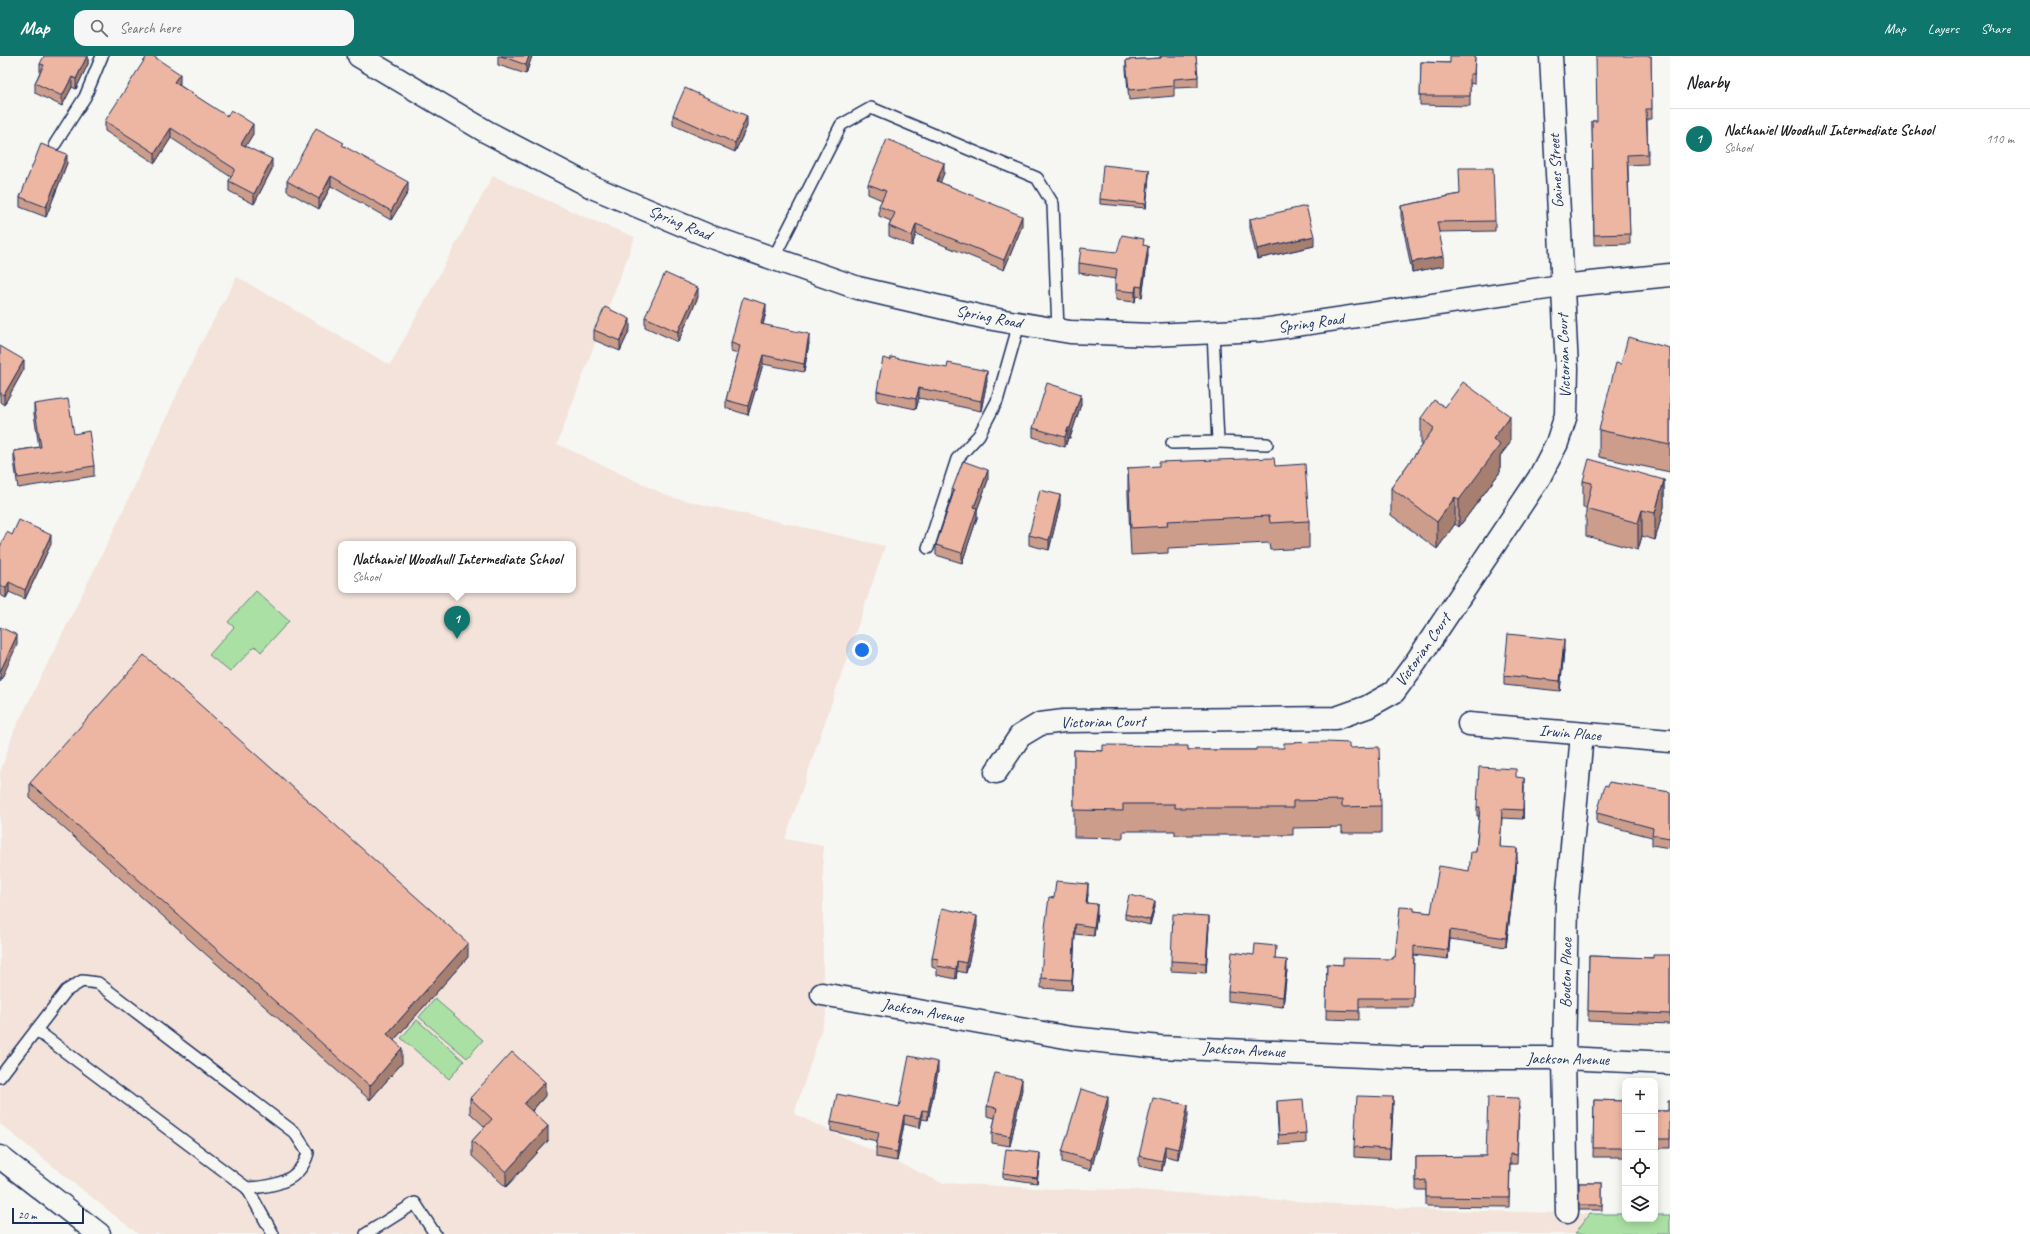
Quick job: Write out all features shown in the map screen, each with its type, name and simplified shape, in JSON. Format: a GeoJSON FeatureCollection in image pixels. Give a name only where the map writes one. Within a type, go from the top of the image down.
{"type":"FeatureCollection","features":[{"type":"Feature","properties":{"kind":"street","name":"Spring Road"},"geometry":{"type":"LineString","coordinates":[[359,56],[488,132],[592,187],[709,236],[858,288],[987,318],[1020,324],[1058,330],[1152,335],[1262,330],[1561,286],[1670,275]]}},
{"type":"Feature","properties":{"kind":"street","name":"Gaines Street"},"geometry":{"type":"LineString","coordinates":[[1551,56],[1561,286]]}},
{"type":"Feature","properties":{"kind":"street","name":"Victorian Court"},"geometry":{"type":"LineString","coordinates":[[996,772],[1020,736],[1040,724],[1064,721],[1336,718],[1368,708],[1394,692],[1416,662],[1540,478],[1558,443],[1566,415],[1566,368],[1561,286]]}},
{"type":"Feature","properties":{"kind":"street","name":"Irwin Place"},"geometry":{"type":"LineString","coordinates":[[1469,724],[1670,741]]}},
{"type":"Feature","properties":{"kind":"street","name":"Bouton Place"},"geometry":{"type":"LineString","coordinates":[[1567,1212],[1564,1058],[1567,902],[1582,734]]}},
{"type":"Feature","properties":{"kind":"street","name":"Jackson Avenue"},"geometry":{"type":"LineString","coordinates":[[822,994],[1071,1038],[1160,1047],[1410,1058],[1564,1058],[1670,1063]]}},
{"type":"Feature","properties":{"kind":"street"},"geometry":{"type":"LineString","coordinates":[[0,1157],[99,1234]]}},
{"type":"Feature","properties":{"kind":"lane"},"geometry":{"type":"LineString","coordinates":[[55,144],[84,97],[102,56]]}},
{"type":"Feature","properties":{"kind":"lane"},"geometry":{"type":"LineString","coordinates":[[773,259],[841,125],[871,108],[1038,178],[1053,204],[1058,330]]}},
{"type":"Feature","properties":{"kind":"lane"},"geometry":{"type":"LineString","coordinates":[[928,548],[956,459],[979,435],[997,401],[1020,324]]}},
{"type":"Feature","properties":{"kind":"lane"},"geometry":{"type":"LineString","coordinates":[[1213,332],[1218,442]]}},
{"type":"Feature","properties":{"kind":"lane"},"geometry":{"type":"LineString","coordinates":[[1172,443],[1218,442],[1267,444]]}},
{"type":"Feature","properties":{"kind":"lane"},"geometry":{"type":"LineString","coordinates":[[0,1077],[66,991],[82,981],[98,983],[295,1133],[308,1153],[306,1163],[300,1171],[280,1183],[267,1187],[247,1188]]}},
{"type":"Feature","properties":{"kind":"lane"},"geometry":{"type":"LineString","coordinates":[[36,1030],[247,1188],[273,1234]]}},
{"type":"Feature","properties":{"kind":"lane"},"geometry":{"type":"LineString","coordinates":[[374,1232],[415,1203],[435,1234]]}},
{"type":"Feature","properties":{"kind":"shaded area"},"geometry":{"type":"Polygon","coordinates":[[[493,176],[587,218],[635,237],[557,444],[670,497],[885,546],[785,839],[823,846],[823,972],[826,1015],[794,1114],[942,1183],[1054,1189],[1135,1190],[1411,1209],[1589,1214],[1575,1234],[138,1234],[0,1124],[0,773],[14,731],[114,530],[199,347],[237,277],[390,365],[493,176]]]}},
{"type":"Feature","properties":{"kind":"green space"},"geometry":{"type":"Polygon","coordinates":[[[256,591],[289,621],[261,652],[255,646],[230,672],[209,655],[234,627],[228,622],[256,591]]]}},
{"type":"Feature","properties":{"kind":"green space"},"geometry":{"type":"Polygon","coordinates":[[[435,999],[483,1040],[467,1058],[419,1017],[435,999]]]}},
{"type":"Feature","properties":{"kind":"green space"},"geometry":{"type":"Polygon","coordinates":[[[417,1020],[464,1061],[449,1079],[401,1038],[417,1020]]]}},
{"type":"Feature","properties":{"kind":"green space"},"geometry":{"type":"Polygon","coordinates":[[[1589,1214],[1622,1214],[1622,1222],[1658,1222],[1658,1215],[1670,1215],[1670,1234],[1575,1234],[1589,1214]]]}},
{"type":"Feature","properties":{"kind":"building"},"geometry":{"type":"Polygon","coordinates":[[[44,56],[87,56],[76,79],[72,77],[62,96],[35,83],[44,65],[40,64],[44,56]]]}},
{"type":"Feature","properties":{"kind":"building"},"geometry":{"type":"Polygon","coordinates":[[[147,56],[153,56],[180,74],[174,82],[227,116],[231,110],[253,124],[241,144],[272,159],[254,194],[229,181],[235,169],[171,128],[155,153],[105,121],[147,56]]]}},
{"type":"Feature","properties":{"kind":"building"},"geometry":{"type":"Polygon","coordinates":[[[501,56],[529,56],[526,65],[501,56]]]}},
{"type":"Feature","properties":{"kind":"building"},"geometry":{"type":"Polygon","coordinates":[[[1161,56],[1196,56],[1198,77],[1174,79],[1174,86],[1129,90],[1126,60],[1161,58],[1161,56]]]}},
{"type":"Feature","properties":{"kind":"building"},"geometry":{"type":"Polygon","coordinates":[[[1450,56],[1475,56],[1474,74],[1470,74],[1470,96],[1420,96],[1421,62],[1450,63],[1450,56]]]}},
{"type":"Feature","properties":{"kind":"building"},"geometry":{"type":"Polygon","coordinates":[[[1596,56],[1651,56],[1652,109],[1646,109],[1648,154],[1627,155],[1630,234],[1594,235],[1592,121],[1597,121],[1596,56]]]}},
{"type":"Feature","properties":{"kind":"building"},"geometry":{"type":"Polygon","coordinates":[[[685,88],[747,116],[735,143],[673,115],[685,88]]]}},
{"type":"Feature","properties":{"kind":"building"},"geometry":{"type":"Polygon","coordinates":[[[316,128],[344,143],[342,145],[408,182],[391,211],[331,176],[319,199],[287,181],[316,128]]]}},
{"type":"Feature","properties":{"kind":"building"},"geometry":{"type":"Polygon","coordinates":[[[887,139],[944,163],[937,181],[1022,216],[1004,260],[916,224],[912,236],[889,226],[895,213],[879,206],[886,191],[868,184],[887,139]]]}},
{"type":"Feature","properties":{"kind":"building"},"geometry":{"type":"Polygon","coordinates":[[[41,144],[67,154],[46,207],[20,197],[41,144]]]}},
{"type":"Feature","properties":{"kind":"building"},"geometry":{"type":"Polygon","coordinates":[[[1103,165],[1149,170],[1146,204],[1100,199],[1103,165]]]}},
{"type":"Feature","properties":{"kind":"building"},"geometry":{"type":"Polygon","coordinates":[[[1459,168],[1493,168],[1495,221],[1437,222],[1444,256],[1412,262],[1401,206],[1460,194],[1459,168]]]}},
{"type":"Feature","properties":{"kind":"building"},"geometry":{"type":"Polygon","coordinates":[[[1306,206],[1314,236],[1257,249],[1250,219],[1306,206]]]}},
{"type":"Feature","properties":{"kind":"building"},"geometry":{"type":"Polygon","coordinates":[[[1122,235],[1144,239],[1143,245],[1148,246],[1142,287],[1136,286],[1135,292],[1116,290],[1117,284],[1115,283],[1117,269],[1079,263],[1081,248],[1117,252],[1122,235]]]}},
{"type":"Feature","properties":{"kind":"building"},"geometry":{"type":"Polygon","coordinates":[[[665,273],[698,288],[678,332],[645,317],[665,273]]]}},
{"type":"Feature","properties":{"kind":"building"},"geometry":{"type":"Polygon","coordinates":[[[743,297],[766,304],[761,324],[809,334],[804,364],[763,355],[748,406],[726,400],[740,346],[731,343],[743,297]]]}},
{"type":"Feature","properties":{"kind":"building"},"geometry":{"type":"Polygon","coordinates":[[[605,307],[630,319],[620,341],[594,330],[605,307]]]}},
{"type":"Feature","properties":{"kind":"building"},"geometry":{"type":"Polygon","coordinates":[[[1628,337],[1670,348],[1670,445],[1599,430],[1616,363],[1621,364],[1628,337]]]}},
{"type":"Feature","properties":{"kind":"building"},"geometry":{"type":"Polygon","coordinates":[[[0,346],[24,360],[4,395],[0,393],[0,346]]]}},
{"type":"Feature","properties":{"kind":"building"},"geometry":{"type":"Polygon","coordinates":[[[891,357],[947,368],[948,363],[987,371],[981,401],[919,388],[916,399],[877,391],[883,358],[891,360],[891,357]]]}},
{"type":"Feature","properties":{"kind":"building"},"geometry":{"type":"Polygon","coordinates":[[[1463,382],[1510,416],[1493,439],[1500,445],[1459,500],[1455,497],[1437,522],[1391,488],[1434,428],[1421,418],[1434,400],[1445,407],[1463,382]]]}},
{"type":"Feature","properties":{"kind":"building"},"geometry":{"type":"Polygon","coordinates":[[[1047,383],[1081,394],[1070,428],[1068,428],[1065,437],[1033,428],[1047,383]]]}},
{"type":"Feature","properties":{"kind":"building"},"geometry":{"type":"Polygon","coordinates":[[[68,399],[74,434],[89,431],[94,466],[18,478],[14,451],[41,447],[34,404],[68,399]]]}},
{"type":"Feature","properties":{"kind":"building"},"geometry":{"type":"Polygon","coordinates":[[[1274,458],[1275,466],[1305,464],[1309,521],[1270,523],[1269,516],[1167,521],[1168,526],[1131,528],[1128,468],[1159,466],[1159,462],[1274,458]]]}},
{"type":"Feature","properties":{"kind":"building"},"geometry":{"type":"Polygon","coordinates":[[[1589,459],[1664,480],[1655,513],[1642,510],[1638,523],[1586,509],[1592,483],[1583,481],[1589,459]]]}},
{"type":"Feature","properties":{"kind":"building"},"geometry":{"type":"Polygon","coordinates":[[[963,461],[988,470],[974,507],[977,508],[962,553],[936,545],[954,491],[952,490],[963,461]]]}},
{"type":"Feature","properties":{"kind":"building"},"geometry":{"type":"Polygon","coordinates":[[[1040,490],[1060,495],[1049,540],[1029,535],[1040,490]]]}},
{"type":"Feature","properties":{"kind":"building"},"geometry":{"type":"Polygon","coordinates":[[[19,520],[51,535],[25,590],[9,582],[6,588],[0,585],[0,547],[7,532],[12,535],[19,520]]]}},
{"type":"Feature","properties":{"kind":"building"},"geometry":{"type":"Polygon","coordinates":[[[0,627],[17,635],[0,672],[0,627]]]}},
{"type":"Feature","properties":{"kind":"building"},"geometry":{"type":"Polygon","coordinates":[[[1508,634],[1564,640],[1560,681],[1504,675],[1508,634]]]}},
{"type":"Feature","properties":{"kind":"building"},"geometry":{"type":"Polygon","coordinates":[[[144,655],[468,943],[387,1034],[402,1048],[370,1086],[30,783],[144,655]]]}},
{"type":"Feature","properties":{"kind":"building"},"geometry":{"type":"Polygon","coordinates":[[[1284,743],[1349,743],[1349,748],[1379,747],[1381,806],[1342,807],[1342,800],[1293,801],[1293,808],[1175,808],[1175,804],[1123,804],[1123,811],[1074,810],[1074,750],[1103,751],[1103,745],[1188,746],[1188,750],[1256,750],[1256,748],[1284,748],[1284,743]]]}},
{"type":"Feature","properties":{"kind":"building"},"geometry":{"type":"Polygon","coordinates":[[[1479,767],[1516,769],[1516,777],[1524,778],[1523,810],[1502,809],[1500,847],[1517,848],[1515,875],[1506,938],[1450,930],[1448,950],[1414,946],[1413,998],[1359,998],[1359,1011],[1326,1010],[1327,964],[1343,965],[1343,958],[1393,959],[1393,957],[1395,957],[1400,907],[1414,908],[1414,911],[1431,913],[1439,866],[1469,871],[1471,852],[1476,852],[1480,807],[1477,807],[1479,767]]]}},
{"type":"Feature","properties":{"kind":"building"},"geometry":{"type":"Polygon","coordinates":[[[1609,782],[1670,792],[1670,838],[1652,835],[1653,828],[1597,813],[1605,785],[1608,786],[1609,782]]]}},
{"type":"Feature","properties":{"kind":"building"},"geometry":{"type":"Polygon","coordinates":[[[1056,881],[1088,884],[1086,903],[1097,904],[1094,927],[1075,924],[1072,980],[1041,978],[1049,897],[1054,898],[1056,881]]]}},
{"type":"Feature","properties":{"kind":"building"},"geometry":{"type":"Polygon","coordinates":[[[1129,895],[1155,901],[1150,920],[1125,914],[1129,895]]]}},
{"type":"Feature","properties":{"kind":"building"},"geometry":{"type":"Polygon","coordinates":[[[942,908],[977,916],[966,963],[957,961],[956,969],[937,966],[939,959],[932,958],[942,908]]]}},
{"type":"Feature","properties":{"kind":"building"},"geometry":{"type":"Polygon","coordinates":[[[1173,914],[1209,916],[1206,963],[1171,961],[1173,914]]]}},
{"type":"Feature","properties":{"kind":"building"},"geometry":{"type":"Polygon","coordinates":[[[1255,944],[1276,946],[1275,959],[1287,960],[1283,997],[1228,991],[1232,952],[1254,955],[1255,944]]]}},
{"type":"Feature","properties":{"kind":"building"},"geometry":{"type":"Polygon","coordinates":[[[1653,955],[1670,955],[1670,1014],[1588,1011],[1589,956],[1653,958],[1653,955]]]}},
{"type":"Feature","properties":{"kind":"building"},"geometry":{"type":"Polygon","coordinates":[[[512,1052],[545,1082],[524,1104],[548,1126],[506,1172],[472,1141],[492,1119],[470,1098],[512,1052]]]}},
{"type":"Feature","properties":{"kind":"building"},"geometry":{"type":"Polygon","coordinates":[[[909,1056],[938,1062],[928,1111],[922,1110],[920,1118],[904,1115],[897,1152],[876,1148],[879,1132],[831,1122],[837,1094],[899,1107],[909,1056]]]}},
{"type":"Feature","properties":{"kind":"building"},"geometry":{"type":"Polygon","coordinates":[[[995,1073],[1022,1079],[1010,1136],[992,1133],[997,1108],[987,1106],[995,1073]]]}},
{"type":"Feature","properties":{"kind":"building"},"geometry":{"type":"Polygon","coordinates":[[[1081,1089],[1108,1097],[1091,1160],[1062,1152],[1081,1089]]]}},
{"type":"Feature","properties":{"kind":"building"},"geometry":{"type":"Polygon","coordinates":[[[1357,1096],[1393,1097],[1390,1149],[1354,1147],[1357,1096]]]}},
{"type":"Feature","properties":{"kind":"building"},"geometry":{"type":"Polygon","coordinates":[[[1488,1097],[1519,1098],[1517,1155],[1510,1154],[1509,1198],[1426,1197],[1426,1180],[1416,1181],[1416,1157],[1486,1156],[1488,1097]]]}},
{"type":"Feature","properties":{"kind":"building"},"geometry":{"type":"Polygon","coordinates":[[[1153,1098],[1188,1105],[1178,1149],[1165,1146],[1162,1161],[1139,1156],[1153,1098]]]}},
{"type":"Feature","properties":{"kind":"building"},"geometry":{"type":"Polygon","coordinates":[[[1303,1099],[1306,1133],[1279,1135],[1277,1101],[1303,1099]]]}},
{"type":"Feature","properties":{"kind":"building"},"geometry":{"type":"Polygon","coordinates":[[[1594,1100],[1622,1101],[1622,1148],[1593,1148],[1594,1100]]]}},
{"type":"Feature","properties":{"kind":"building"},"geometry":{"type":"Polygon","coordinates":[[[1668,1100],[1670,1100],[1670,1139],[1658,1139],[1658,1111],[1668,1111],[1668,1100]]]}},
{"type":"Feature","properties":{"kind":"building"},"geometry":{"type":"Polygon","coordinates":[[[1006,1149],[1040,1153],[1037,1178],[1003,1173],[1006,1149]]]}},
{"type":"Feature","properties":{"kind":"building"},"geometry":{"type":"Polygon","coordinates":[[[1579,1183],[1602,1183],[1602,1205],[1579,1205],[1579,1183]]]}},
{"type":"Feature","properties":{"kind":"place","name":"Nathaniel Woodhull Intermediate School"},"geometry":{"type":"Point","coordinates":[457,639]}}]}
